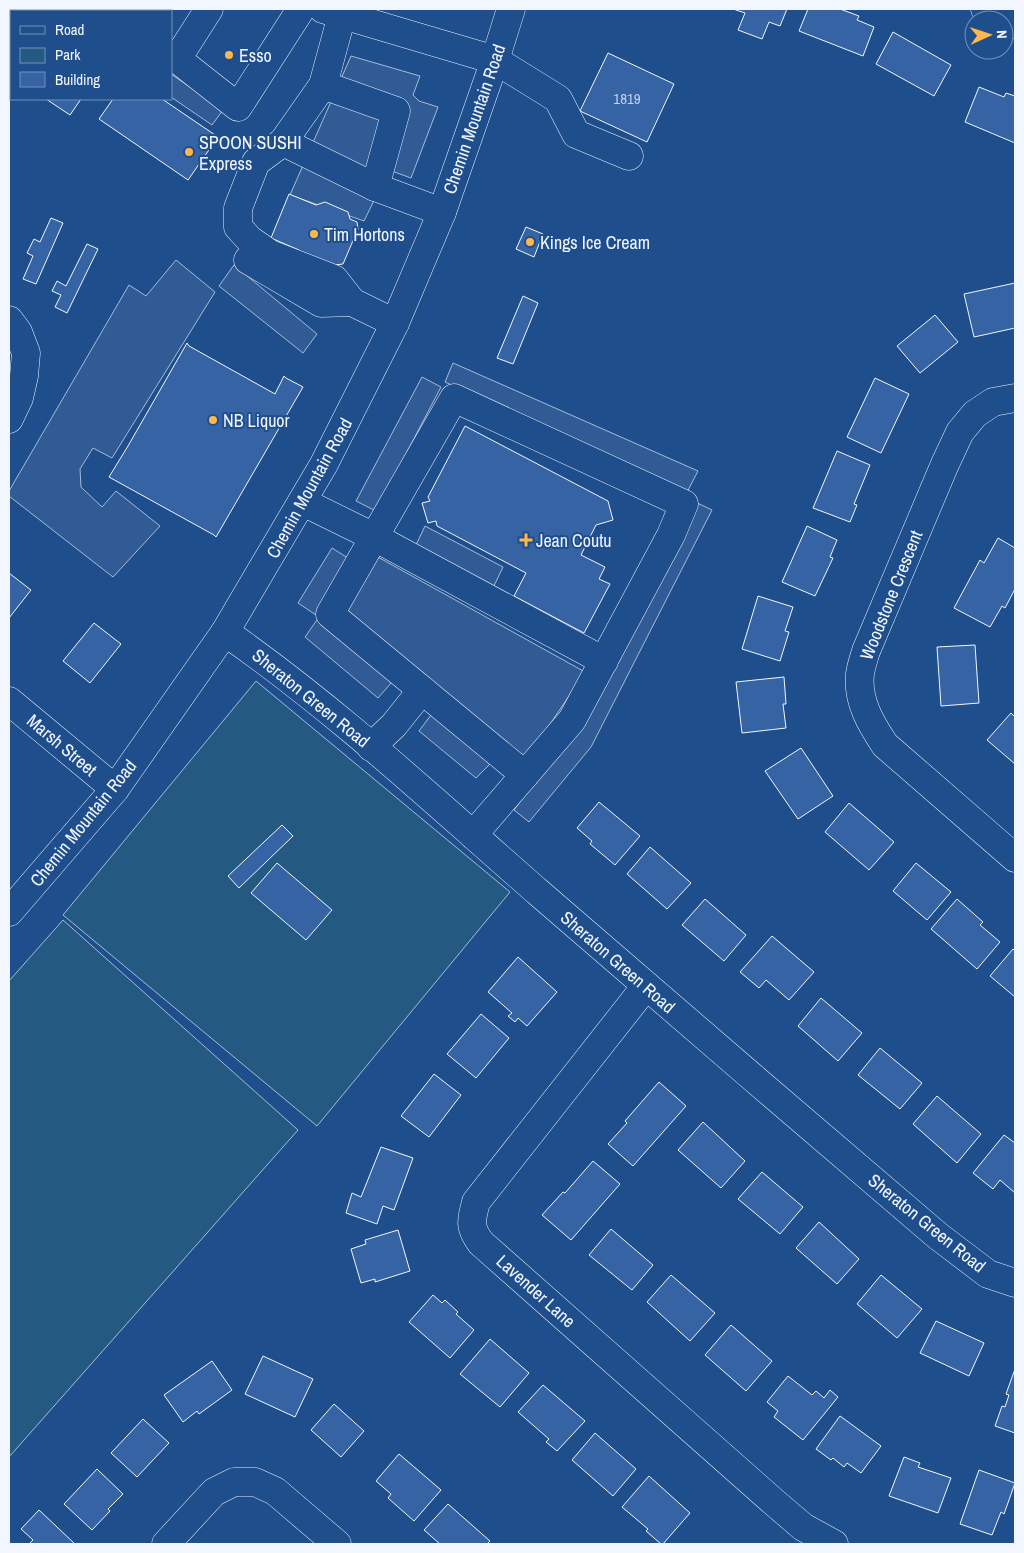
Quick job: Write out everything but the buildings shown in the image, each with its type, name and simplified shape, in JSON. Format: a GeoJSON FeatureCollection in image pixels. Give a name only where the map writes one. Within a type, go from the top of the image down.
{"type":"FeatureCollection","features":[{"type":"Feature","properties":{"kind":"street"},"geometry":{"type":"LineString","coordinates":[[209,9],[177,59],[238,107],[301,9]]}},
{"type":"Feature","properties":{"kind":"street","name":"Chemin Mountain Road"},"geometry":{"type":"LineString","coordinates":[[9,912],[115,789],[226,632],[324,464],[395,323],[442,212],[496,60],[511,9]]}},
{"type":"Feature","properties":{"kind":"street"},"geometry":{"type":"LineString","coordinates":[[985,9],[1015,24]]}},
{"type":"Feature","properties":{"kind":"street"},"geometry":{"type":"LineString","coordinates":[[395,323],[352,302],[321,303],[249,250],[238,227],[238,208],[256,162],[283,142],[323,85],[333,12],[496,60],[558,99],[576,134],[629,156]]}},
{"type":"Feature","properties":{"kind":"street"},"geometry":{"type":"LineString","coordinates":[[323,85],[396,111],[374,187]]}},
{"type":"Feature","properties":{"kind":"street"},"geometry":{"type":"LineString","coordinates":[[283,142],[374,187],[442,212]]}},
{"type":"Feature","properties":{"kind":"street"},"geometry":{"type":"LineString","coordinates":[[9,320],[18,332],[26,353],[24,376],[19,398],[9,419]]}},
{"type":"Feature","properties":{"kind":"street"},"geometry":{"type":"LineString","coordinates":[[473,835],[525,775],[572,720],[671,535],[684,504],[454,398],[330,614],[525,775]]}},
{"type":"Feature","properties":{"kind":"street","name":"Woodstone Crescent"},"geometry":{"type":"LineString","coordinates":[[1015,398],[993,402],[975,414],[960,432],[866,651],[860,674],[861,695],[870,723],[885,745],[1015,858]]}},
{"type":"Feature","properties":{"kind":"street"},"geometry":{"type":"LineString","coordinates":[[302,502],[374,538],[604,661]]}},
{"type":"Feature","properties":{"kind":"street","name":"Sheraton Green Road"},"geometry":{"type":"LineString","coordinates":[[226,632],[254,652],[371,747],[938,1236],[988,1274],[1015,1283]]}},
{"type":"Feature","properties":{"kind":"street"},"geometry":{"type":"LineString","coordinates":[[371,747],[394,725],[422,690]]}},
{"type":"Feature","properties":{"kind":"street","name":"Marsh Street"},"geometry":{"type":"LineString","coordinates":[[9,701],[115,789]]}},
{"type":"Feature","properties":{"kind":"street","name":"Lavender Lane"},"geometry":{"type":"LineString","coordinates":[[646,986],[476,1202],[472,1218],[474,1233],[481,1243],[775,1503],[803,1527],[834,1544]]}},
{"type":"Feature","properties":{"kind":"street"},"geometry":{"type":"LineString","coordinates":[[166,1544],[214,1492],[234,1482],[255,1482],[275,1491],[337,1544]]}},
{"type":"Feature","properties":{"kind":"green space"},"geometry":{"type":"Polygon","coordinates":[[[256,681],[510,892],[317,1126],[63,915],[256,681]]]}},
{"type":"Feature","properties":{"kind":"green space"},"geometry":{"type":"Polygon","coordinates":[[[63,920],[298,1130],[9,1457],[9,981],[63,920]]]}},
{"type":"Feature","properties":{"kind":"shaded area"},"geometry":{"type":"Polygon","coordinates":[[[351,56],[420,76],[413,95],[419,101],[438,107],[411,178],[389,170],[364,221],[290,195],[351,56]]]}},
{"type":"Feature","properties":{"kind":"shaded area"},"geometry":{"type":"Polygon","coordinates":[[[172,75],[223,110],[212,125],[172,98],[172,75]]]}},
{"type":"Feature","properties":{"kind":"shaded area"},"geometry":{"type":"Polygon","coordinates":[[[176,260],[215,292],[112,458],[93,448],[80,469],[81,487],[102,507],[116,491],[160,526],[113,577],[9,496],[9,491],[129,285],[146,296],[176,260]]]}},
{"type":"Feature","properties":{"kind":"shaded area"},"geometry":{"type":"Polygon","coordinates":[[[234,265],[317,334],[303,353],[219,286],[234,265]]]}},
{"type":"Feature","properties":{"kind":"shaded area"},"geometry":{"type":"Polygon","coordinates":[[[453,363],[698,471],[687,492],[445,382],[453,363]]]}},
{"type":"Feature","properties":{"kind":"shaded area"},"geometry":{"type":"Polygon","coordinates":[[[422,377],[441,387],[376,511],[356,501],[422,377]]]}},
{"type":"Feature","properties":{"kind":"shaded area"},"geometry":{"type":"Polygon","coordinates":[[[691,500],[712,510],[591,747],[529,822],[514,810],[569,735],[691,500]]]}},
{"type":"Feature","properties":{"kind":"shaded area"},"geometry":{"type":"Polygon","coordinates":[[[425,526],[503,567],[492,590],[416,545],[425,526]]]}},
{"type":"Feature","properties":{"kind":"shaded area"},"geometry":{"type":"Polygon","coordinates":[[[332,548],[351,560],[319,617],[298,603],[332,548]]]}},
{"type":"Feature","properties":{"kind":"shaded area"},"geometry":{"type":"Polygon","coordinates":[[[376,556],[585,672],[526,760],[340,614],[376,556]]]}},
{"type":"Feature","properties":{"kind":"shaded area"},"geometry":{"type":"Polygon","coordinates":[[[319,617],[392,682],[378,698],[305,637],[319,617]]]}},
{"type":"Feature","properties":{"kind":"shaded area"},"geometry":{"type":"Polygon","coordinates":[[[431,715],[490,764],[476,778],[419,731],[431,715]]]}},
{"type":"Feature","properties":{"kind":"place","name":"Esso"},"geometry":{"type":"Point","coordinates":[229,55]}},
{"type":"Feature","properties":{"kind":"place","name":"SPOON SUSHI Express"},"geometry":{"type":"Point","coordinates":[189,152]}},
{"type":"Feature","properties":{"kind":"place","name":"Tim Hortons"},"geometry":{"type":"Point","coordinates":[314,234]}},
{"type":"Feature","properties":{"kind":"place","name":"Kings Ice Cream"},"geometry":{"type":"Point","coordinates":[530,242]}},
{"type":"Feature","properties":{"kind":"place","name":"NB Liquor"},"geometry":{"type":"Point","coordinates":[213,420]}},
{"type":"Feature","properties":{"kind":"place","name":"Jean Coutu"},"geometry":{"type":"Point","coordinates":[526,540]}}]}
